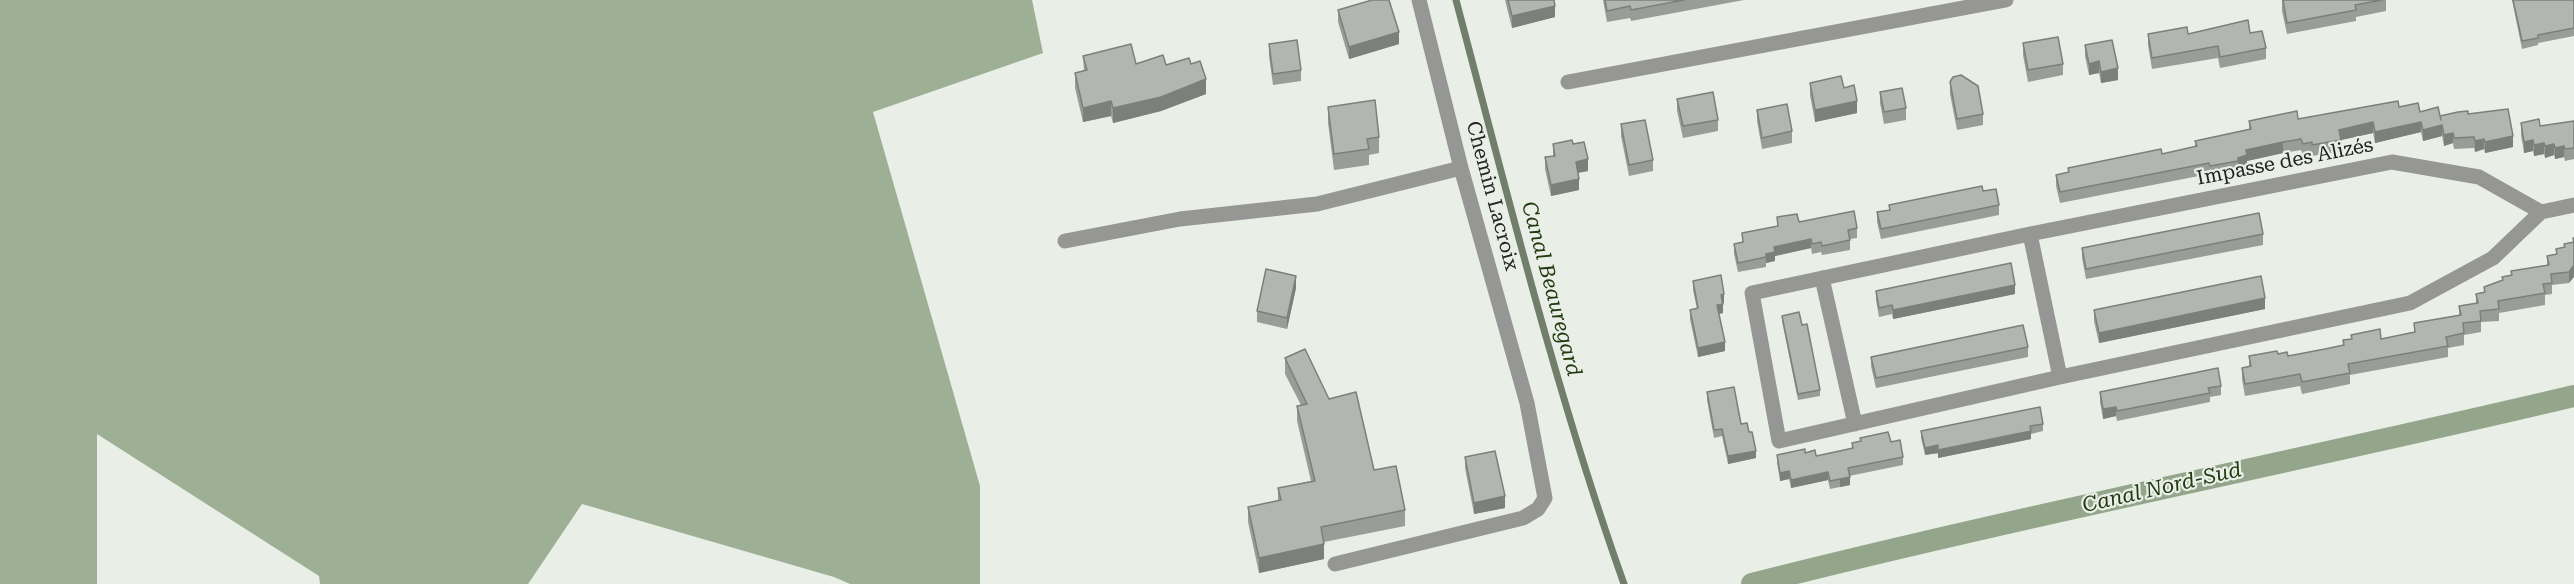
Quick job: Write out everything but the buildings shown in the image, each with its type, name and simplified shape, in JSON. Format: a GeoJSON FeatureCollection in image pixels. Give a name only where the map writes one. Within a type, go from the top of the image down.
{"type":"FeatureCollection","features":[{"type":"Feature","properties":{"kind":"street","name":"Chemin Lacroix"},"geometry":{"type":"LineString","coordinates":[[1335,564],[1523,518],[1538,509],[1545,498],[1527,403],[1461,168],[1419,0]]}},
{"type":"Feature","properties":{"kind":"street"},"geometry":{"type":"LineString","coordinates":[[1568,82],[2006,0]]}},
{"type":"Feature","properties":{"kind":"street","name":"Impasse des Alizés"},"geometry":{"type":"LineString","coordinates":[[2392,162],[2479,177],[2541,212],[2493,258],[2410,303],[2060,377],[1779,441],[1752,293],[2030,234],[2392,162]]}},
{"type":"Feature","properties":{"kind":"street"},"geometry":{"type":"LineString","coordinates":[[1065,241],[1180,219],[1317,204],[1461,168]]}},
{"type":"Feature","properties":{"kind":"street"},"geometry":{"type":"LineString","coordinates":[[2541,212],[2574,205]]}},
{"type":"Feature","properties":{"kind":"street"},"geometry":{"type":"LineString","coordinates":[[2030,234],[2060,377]]}},
{"type":"Feature","properties":{"kind":"street"},"geometry":{"type":"LineString","coordinates":[[1822,278],[1855,424]]}},
{"type":"Feature","properties":{"kind":"green space"},"geometry":{"type":"Polygon","coordinates":[[[0,0],[1032,0],[1043,53],[873,112],[980,486],[980,584],[850,584],[834,577],[582,504],[528,584],[320,584],[319,576],[97,434],[97,584],[0,584],[0,0]]]}},
{"type":"Feature","properties":{"kind":"waterway","name":"Canal Beauregard"},"geometry":{"type":"LineString","coordinates":[[1456,0],[1555,367],[1576,440],[1624,584]]}},
{"type":"Feature","properties":{"kind":"waterway","name":"Canal Nord-Sud"},"geometry":{"type":"LineString","coordinates":[[1752,584],[2059,511],[2574,396]]}}]}
